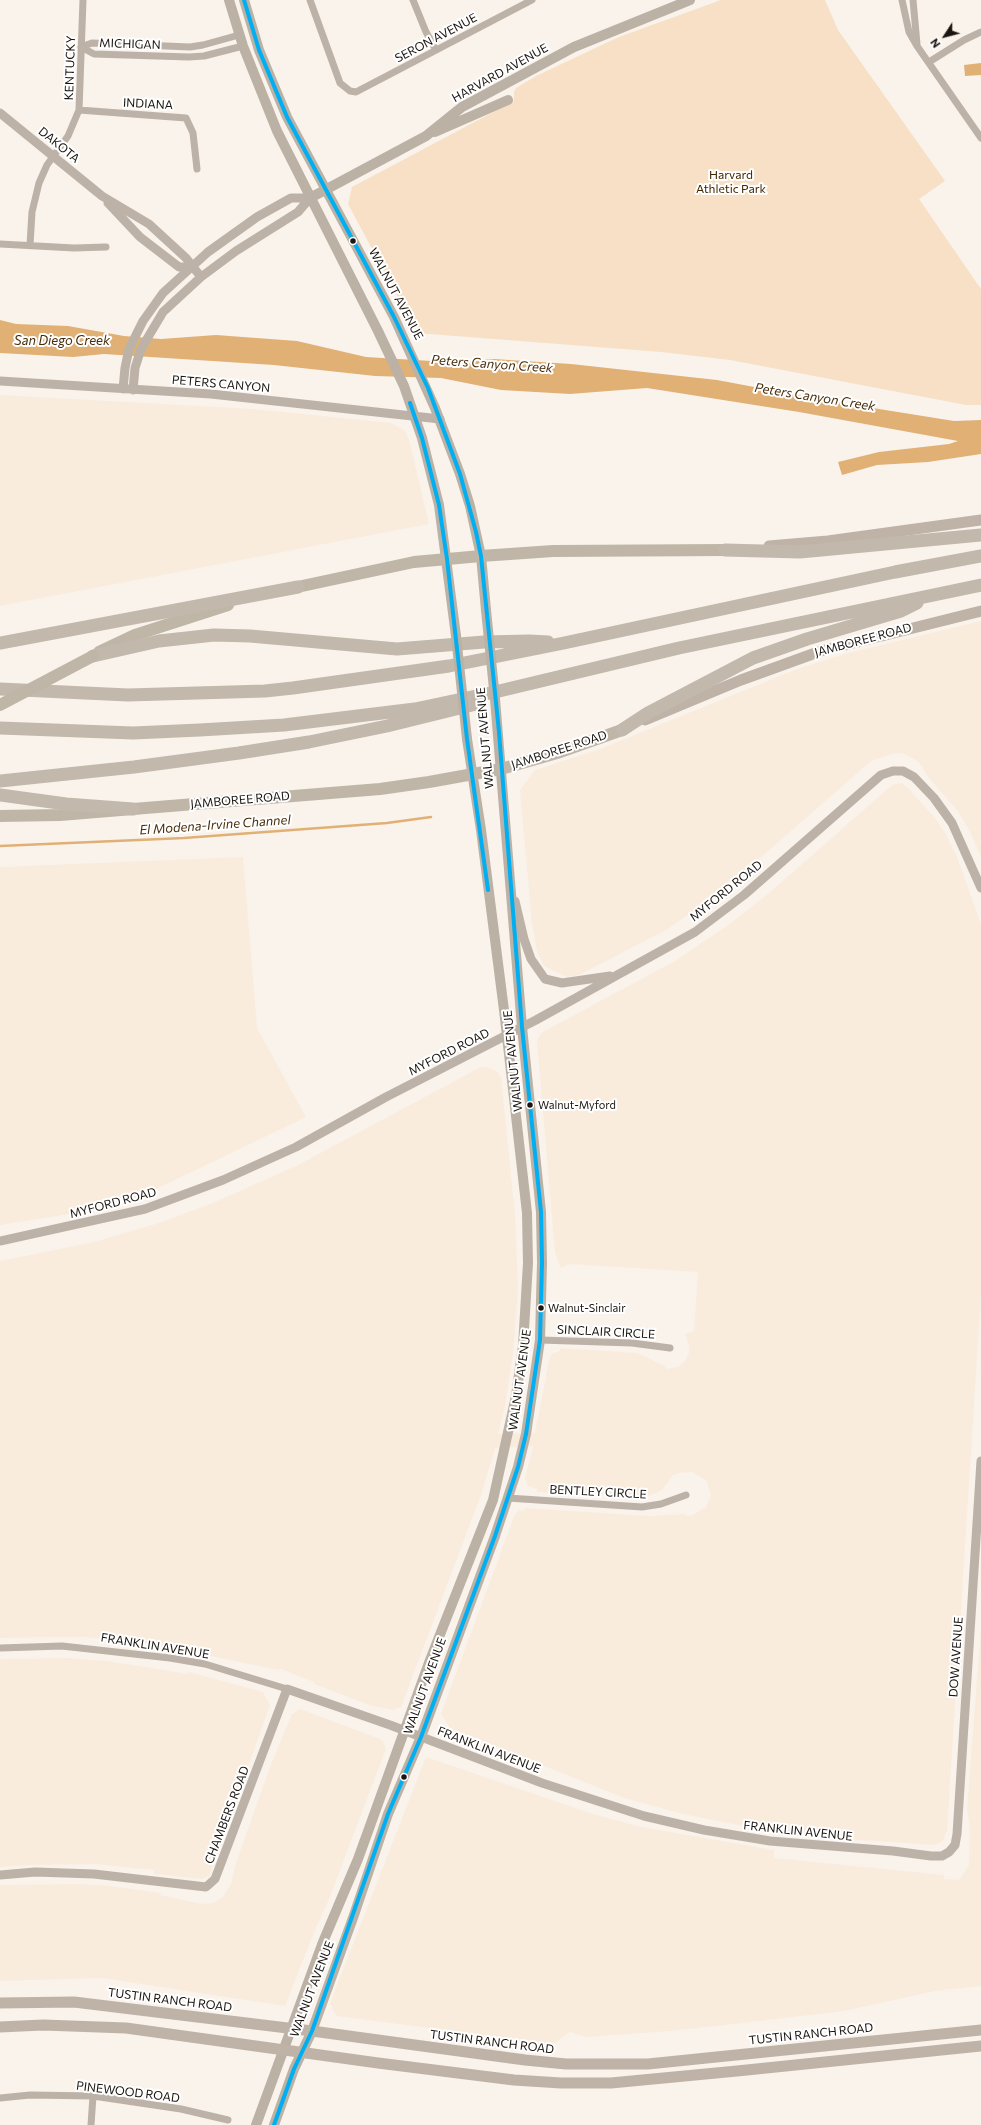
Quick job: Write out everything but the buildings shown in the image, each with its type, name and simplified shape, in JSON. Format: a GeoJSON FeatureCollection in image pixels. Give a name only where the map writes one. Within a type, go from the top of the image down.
{"type":"FeatureCollection","features":[{"type":"Feature","properties":{"kind":"highway"},"geometry":{"type":"LineString","coordinates":[[0,643],[298,586],[414,562],[553,551],[725,550],[800,552],[981,535]]}},
{"type":"Feature","properties":{"kind":"highway"},"geometry":{"type":"LineString","coordinates":[[0,689],[128,696],[266,691],[449,666],[564,643],[895,572],[981,556]]}},
{"type":"Feature","properties":{"kind":"highway"},"geometry":{"type":"LineString","coordinates":[[0,728],[133,733],[284,725],[415,709],[687,647],[981,585]]}},
{"type":"Feature","properties":{"kind":"highway"},"geometry":{"type":"LineString","coordinates":[[0,705],[135,635],[217,608],[298,586]]}},
{"type":"Feature","properties":{"kind":"highway"},"geometry":{"type":"LineString","coordinates":[[622,730],[648,713],[753,658],[807,639],[901,611],[934,595]]}},
{"type":"Feature","properties":{"kind":"highway"},"geometry":{"type":"LineString","coordinates":[[93,656],[159,641],[214,635],[250,636],[384,649],[529,641],[564,643]]}},
{"type":"Feature","properties":{"kind":"highway"},"geometry":{"type":"LineString","coordinates":[[0,781],[196,759],[309,742],[458,709],[577,673]]}},
{"type":"Feature","properties":{"kind":"highway","name":"JAMBOREE ROAD"},"geometry":{"type":"LineString","coordinates":[[0,816],[60,815],[133,810],[380,789],[502,769],[556,753],[622,730]]}},
{"type":"Feature","properties":{"kind":"highway"},"geometry":{"type":"LineString","coordinates":[[0,795],[66,804],[133,810]]}},
{"type":"Feature","properties":{"kind":"main road","name":"WALNUT AVENUE"},"geometry":{"type":"LineString","coordinates":[[229,0],[239,35],[272,119],[404,386],[439,505],[447,559],[467,739],[507,1035],[527,1213],[528,1263],[523,1346],[516,1396],[493,1500],[404,1731],[358,1859],[323,1942],[256,2125]]}},
{"type":"Feature","properties":{"kind":"main road","name":"WALNUT AVENUE"},"geometry":{"type":"LineString","coordinates":[[244,0],[259,50],[299,142],[411,351],[428,388],[462,480],[481,556],[499,732],[522,1027],[541,1212],[542,1263],[540,1340],[526,1434],[508,1498],[421,1737],[388,1814],[358,1906],[312,2030],[274,2125]]}},
{"type":"Feature","properties":{"kind":"main road","name":"HARVARD AVENUE"},"geometry":{"type":"LineString","coordinates":[[310,198],[426,136],[462,107],[574,47],[690,0]]}},
{"type":"Feature","properties":{"kind":"main road"},"geometry":{"type":"LineString","coordinates":[[426,136],[508,100]]}},
{"type":"Feature","properties":{"kind":"main road"},"geometry":{"type":"LineString","coordinates":[[725,550],[828,541],[981,520]]}},
{"type":"Feature","properties":{"kind":"main road","name":"JAMBOREE ROAD"},"geometry":{"type":"LineString","coordinates":[[622,730],[741,680],[821,650],[981,611]]}},
{"type":"Feature","properties":{"kind":"main road"},"geometry":{"type":"LineString","coordinates":[[341,1900],[358,1906]]}},
{"type":"Feature","properties":{"kind":"main road","name":"TUSTIN RANCH ROAD"},"geometry":{"type":"LineString","coordinates":[[0,2003],[74,2002],[312,2030],[525,2060],[566,2064],[648,2064],[981,2030]]}},
{"type":"Feature","properties":{"kind":"main road"},"geometry":{"type":"LineString","coordinates":[[0,2028],[43,2025],[126,2028],[460,2074],[568,2083],[611,2083],[981,2046]]}},
{"type":"Feature","properties":{"kind":"street","name":"KENTUCKY"},"geometry":{"type":"LineString","coordinates":[[30,245],[32,212],[35,196],[47,165],[68,136],[79,110],[83,0]]}},
{"type":"Feature","properties":{"kind":"street","name":"SERON AVENUE"},"geometry":{"type":"LineString","coordinates":[[310,0],[340,83],[350,91],[362,89],[436,50],[521,2],[532,0]]}},
{"type":"Feature","properties":{"kind":"street"},"geometry":{"type":"LineString","coordinates":[[413,0],[426,32],[436,50]]}},
{"type":"Feature","properties":{"kind":"street"},"geometry":{"type":"LineString","coordinates":[[902,0],[909,32],[917,46],[981,138]]}},
{"type":"Feature","properties":{"kind":"street"},"geometry":{"type":"LineString","coordinates":[[913,0],[917,46]]}},
{"type":"Feature","properties":{"kind":"street"},"geometry":{"type":"LineString","coordinates":[[929,62],[964,40],[981,32]]}},
{"type":"Feature","properties":{"kind":"street","name":"MICHIGAN"},"geometry":{"type":"LineString","coordinates":[[81,47],[92,43],[190,47],[239,35]]}},
{"type":"Feature","properties":{"kind":"street"},"geometry":{"type":"LineString","coordinates":[[126,44],[126,55]]}},
{"type":"Feature","properties":{"kind":"street","name":"MICHIGAN"},"geometry":{"type":"LineString","coordinates":[[81,47],[94,54],[204,56],[243,46]]}},
{"type":"Feature","properties":{"kind":"street","name":"INDIANA"},"geometry":{"type":"LineString","coordinates":[[79,110],[186,118],[193,134],[197,169]]}},
{"type":"Feature","properties":{"kind":"street","name":"DAKOTA"},"geometry":{"type":"LineString","coordinates":[[0,114],[102,196],[137,234],[179,267],[191,267]]}},
{"type":"Feature","properties":{"kind":"street","name":"DAKOTA"},"geometry":{"type":"LineString","coordinates":[[102,196],[145,222],[180,253],[201,277]]}},
{"type":"Feature","properties":{"kind":"street","name":"HARVARD AVENUE"},"geometry":{"type":"LineString","coordinates":[[123,389],[129,349],[140,325],[163,293],[214,247],[257,217],[291,198],[310,198]]}},
{"type":"Feature","properties":{"kind":"street","name":"HARVARD AVENUE"},"geometry":{"type":"LineString","coordinates":[[133,390],[135,368],[141,350],[153,326],[163,312],[201,277],[236,251],[298,212],[310,198]]}},
{"type":"Feature","properties":{"kind":"street"},"geometry":{"type":"LineString","coordinates":[[137,234],[145,222]]}},
{"type":"Feature","properties":{"kind":"street"},"geometry":{"type":"LineString","coordinates":[[0,244],[74,248],[106,247]]}},
{"type":"Feature","properties":{"kind":"street","name":"PETERS CANYON"},"geometry":{"type":"LineString","coordinates":[[0,381],[211,394],[440,419]]}},
{"type":"Feature","properties":{"kind":"street","name":"MYFORD ROAD"},"geometry":{"type":"LineString","coordinates":[[0,1241],[145,1209],[223,1180],[296,1147],[386,1097],[522,1027],[672,946],[695,932],[744,895],[882,775],[893,771],[903,771],[914,778],[934,798],[952,823],[981,888]]}},
{"type":"Feature","properties":{"kind":"street"},"geometry":{"type":"LineString","coordinates":[[510,880],[524,939],[531,959],[540,974],[553,982],[562,983],[617,975]]}},
{"type":"Feature","properties":{"kind":"street","name":"SINCLAIR CIRCLE"},"geometry":{"type":"LineString","coordinates":[[540,1340],[632,1343],[670,1348]]}},
{"type":"Feature","properties":{"kind":"street","name":"DOW AVENUE"},"geometry":{"type":"LineString","coordinates":[[950,1852],[955,1846],[957,1834],[981,1461]]}},
{"type":"Feature","properties":{"kind":"street","name":"BENTLEY CIRCLE"},"geometry":{"type":"LineString","coordinates":[[508,1498],[642,1507],[661,1504],[686,1495]]}},
{"type":"Feature","properties":{"kind":"street","name":"FRANKLIN AVENUE"},"geometry":{"type":"LineString","coordinates":[[0,1648],[77,1647],[170,1658],[205,1664],[287,1689],[421,1737],[542,1783],[622,1810],[704,1830],[770,1841],[893,1851],[931,1856],[942,1856],[950,1852]]}},
{"type":"Feature","properties":{"kind":"street","name":"CHAMBERS ROAD"},"geometry":{"type":"LineString","coordinates":[[0,1875],[35,1872],[94,1874],[206,1887],[215,1879],[287,1689]]}},
{"type":"Feature","properties":{"kind":"street","name":"PINEWOOD ROAD"},"geometry":{"type":"LineString","coordinates":[[0,2098],[30,2095],[93,2096],[174,2108],[228,2120]]}},
{"type":"Feature","properties":{"kind":"street"},"geometry":{"type":"LineString","coordinates":[[91,2125],[93,2096]]}},
{"type":"Feature","properties":{"kind":"shaded area"},"geometry":{"type":"Polygon","coordinates":[[[0,395],[253,409],[391,423],[404,430],[409,439],[429,524],[0,606],[0,395]]]}},
{"type":"Feature","properties":{"kind":"shaded area"},"geometry":{"type":"Polygon","coordinates":[[[981,621],[981,856],[968,828],[957,810],[928,777],[919,762],[902,753],[892,754],[871,761],[727,887],[668,929],[579,975],[567,977],[544,966],[537,951],[532,924],[520,790],[535,770],[600,749],[797,669],[848,653],[981,621]]]}},
{"type":"Feature","properties":{"kind":"shaded area"},"geometry":{"type":"Polygon","coordinates":[[[901,783],[907,787],[935,818],[945,833],[957,857],[981,924],[981,1295],[947,1830],[943,1841],[935,1845],[788,1835],[683,1814],[624,1798],[450,1728],[441,1714],[515,1514],[520,1510],[524,1511],[525,1508],[648,1516],[693,1515],[706,1507],[711,1494],[706,1480],[692,1472],[673,1475],[662,1490],[649,1496],[537,1492],[537,1489],[528,1486],[525,1478],[533,1446],[495,1448],[481,1495],[401,1707],[393,1710],[372,1706],[314,1684],[314,1682],[281,1669],[278,1670],[146,1643],[84,1637],[0,1638],[0,1261],[94,1242],[159,1223],[213,1203],[298,1165],[481,1067],[487,1067],[498,1072],[501,1077],[515,1215],[518,1288],[513,1354],[505,1406],[498,1434],[535,1433],[549,1361],[552,1354],[560,1351],[560,1348],[637,1353],[665,1366],[666,1369],[678,1367],[685,1361],[689,1353],[689,1344],[685,1334],[694,1331],[698,1272],[568,1264],[561,1268],[555,1253],[537,1041],[541,1033],[675,961],[727,926],[768,894],[892,785],[901,783]]]}},
{"type":"Feature","properties":{"kind":"shaded area"},"geometry":{"type":"Polygon","coordinates":[[[243,857],[257,1028],[306,1117],[148,1193],[70,1214],[0,1225],[0,867],[243,857]]]}},
{"type":"Feature","properties":{"kind":"shaded area"},"geometry":{"type":"Polygon","coordinates":[[[981,1628],[981,1986],[935,1991],[844,2011],[751,2022],[670,2031],[586,2037],[570,2032],[553,2044],[336,2016],[330,2003],[426,1757],[593,1814],[641,1827],[774,1850],[774,1858],[944,1875],[944,1879],[959,1880],[969,1865],[970,1830],[967,1809],[981,1628]]]}},
{"type":"Feature","properties":{"kind":"shaded area"},"geometry":{"type":"Polygon","coordinates":[[[69,1658],[107,1661],[188,1674],[189,1672],[263,1692],[270,1705],[209,1876],[202,1879],[154,1874],[154,1870],[95,1864],[0,1867],[0,1659],[69,1658]]]}},
{"type":"Feature","properties":{"kind":"shaded area"},"geometry":{"type":"Polygon","coordinates":[[[300,1709],[380,1739],[383,1741],[386,1749],[329,1899],[285,2006],[102,1978],[0,1981],[0,1885],[79,1884],[109,1886],[161,1893],[160,1895],[202,1904],[213,1903],[223,1897],[231,1884],[236,1863],[270,1767],[292,1714],[300,1709]]]}},
{"type":"Feature","properties":{"kind":"green space","name":"Harvard Athletic Park"},"geometry":{"type":"Polygon","coordinates":[[[721,0],[825,0],[838,30],[945,181],[919,199],[981,289],[981,405],[966,405],[730,360],[661,352],[417,333],[348,204],[352,187],[514,101],[514,92],[516,88],[536,76],[619,37],[721,0]]]}},
{"type":"Feature","properties":{"kind":"water"},"geometry":{"type":"Polygon","coordinates":[[[981,63],[981,75],[965,76],[964,65],[981,63]]]}},
{"type":"Feature","properties":{"kind":"water","name":"San Diego Creek"},"geometry":{"type":"Polygon","coordinates":[[[0,320],[16,324],[68,326],[124,336],[161,339],[216,335],[297,341],[366,357],[448,362],[494,359],[571,364],[717,380],[829,401],[954,421],[981,420],[981,454],[928,462],[877,465],[842,475],[838,462],[879,452],[949,444],[958,441],[799,412],[647,388],[570,394],[501,390],[441,378],[375,376],[274,365],[104,354],[73,357],[0,353],[0,320]]]}},
{"type":"Feature","properties":{"kind":"waterway","name":"El Modena-Irvine Channel"},"geometry":{"type":"LineString","coordinates":[[0,846],[184,838],[387,823],[431,817]]}},
{"type":"Feature","properties":{"kind":"transit line"},"geometry":{"type":"LineString","coordinates":[[244,0],[259,50],[287,117],[394,317],[428,388],[460,474],[476,532],[481,556],[499,732],[522,1027],[541,1212],[542,1263],[540,1340],[526,1434],[518,1467],[495,1536],[421,1737],[388,1814],[312,2031],[294,2069],[274,2125]]}},
{"type":"Feature","properties":{"kind":"transit line"},"geometry":{"type":"LineString","coordinates":[[410,403],[422,438],[439,505],[447,559],[467,739],[488,890]]}},
{"type":"Feature","properties":{"kind":"place","name":"Walnut-Myford"},"geometry":{"type":"Point","coordinates":[530,1105]}},
{"type":"Feature","properties":{"kind":"place","name":"Walnut-Sinclair"},"geometry":{"type":"Point","coordinates":[541,1308]}},
{"type":"Feature","properties":{"kind":"water label","name":"Peters Canyon Creek"},"geometry":{"type":"Point","coordinates":[492,364]}},
{"type":"Feature","properties":{"kind":"water label","name":"Peters Canyon Creek"},"geometry":{"type":"Point","coordinates":[815,397]}}]}
